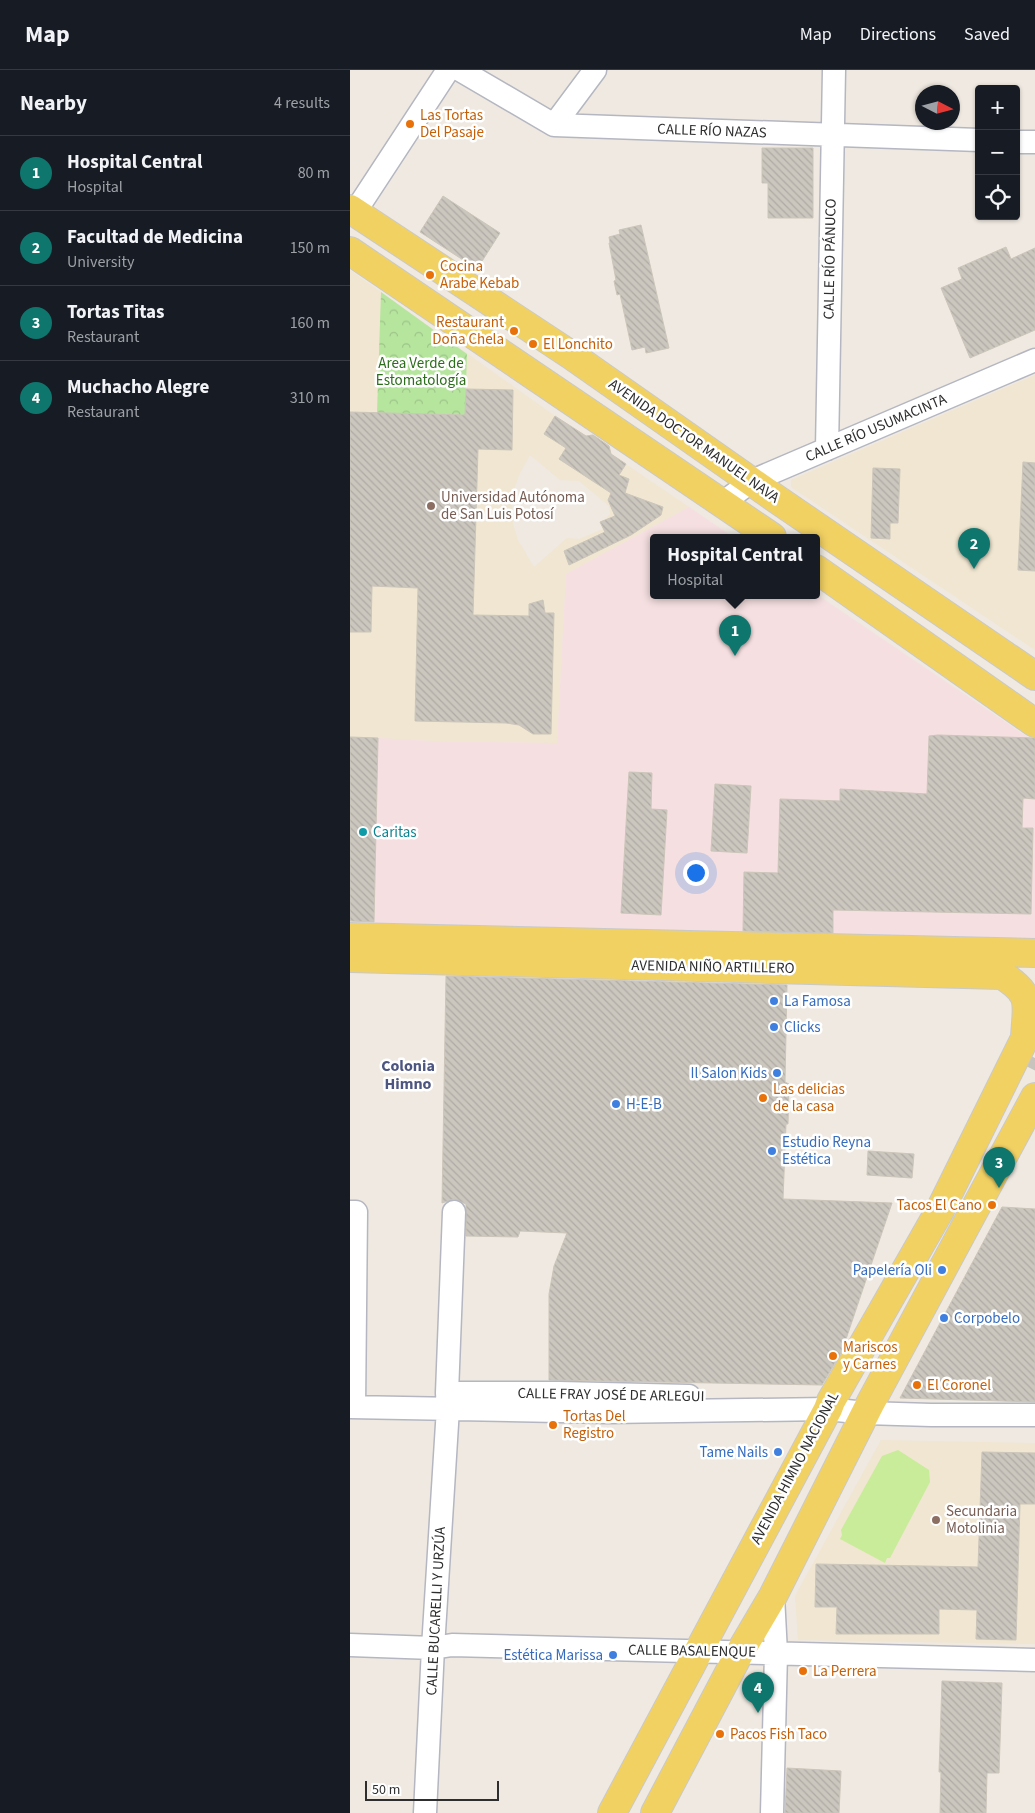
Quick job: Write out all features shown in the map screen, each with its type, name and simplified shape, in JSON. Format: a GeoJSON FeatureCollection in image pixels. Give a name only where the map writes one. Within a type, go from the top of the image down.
{"type":"FeatureCollection","features":[{"type":"Feature","properties":{"kind":"main road","name":"AVENIDA DOCTOR MANUEL NAVA"},"geometry":{"type":"LineString","coordinates":[[353,211],[570,355],[1035,676]]}},
{"type":"Feature","properties":{"kind":"main road"},"geometry":{"type":"LineString","coordinates":[[350,251],[767,534]]}},
{"type":"Feature","properties":{"kind":"main road"},"geometry":{"type":"LineString","coordinates":[[820,572],[1035,723]]}},
{"type":"Feature","properties":{"kind":"main road","name":"AVENIDA NIÑO ARTILLERO"},"geometry":{"type":"LineString","coordinates":[[350,937],[606,954],[1002,974],[1018,985],[1024,994],[1030,1027]]}},
{"type":"Feature","properties":{"kind":"main road","name":"AVENIDA NIÑO ARTILLERO"},"geometry":{"type":"LineString","coordinates":[[350,958],[606,954],[1035,952]]}},
{"type":"Feature","properties":{"kind":"main road","name":"AVENIDA HIMNO NACIONAL"},"geometry":{"type":"LineString","coordinates":[[612,1813],[829,1405],[940,1210],[1030,1027]]}},
{"type":"Feature","properties":{"kind":"main road"},"geometry":{"type":"LineString","coordinates":[[940,1210],[1030,1068]]}},
{"type":"Feature","properties":{"kind":"main road"},"geometry":{"type":"LineString","coordinates":[[655,1813],[740,1652],[773,1596],[868,1407],[1035,1097]]}},
{"type":"Feature","properties":{"kind":"street"},"geometry":{"type":"LineString","coordinates":[[353,211],[448,70]]}},
{"type":"Feature","properties":{"kind":"street","name":"CALLE RÍO NAZAS"},"geometry":{"type":"LineString","coordinates":[[460,70],[554,125],[975,140]]}},
{"type":"Feature","properties":{"kind":"street"},"geometry":{"type":"LineString","coordinates":[[554,125],[596,70]]}},
{"type":"Feature","properties":{"kind":"street","name":"CALLE RÍO PÁNUCO"},"geometry":{"type":"LineString","coordinates":[[827,449],[834,70]]}},
{"type":"Feature","properties":{"kind":"street"},"geometry":{"type":"LineString","coordinates":[[1020,142],[1035,142]]}},
{"type":"Feature","properties":{"kind":"street","name":"CALLE RÍO USUMACINTA"},"geometry":{"type":"LineString","coordinates":[[721,504],[752,480],[1035,360]]}},
{"type":"Feature","properties":{"kind":"street"},"geometry":{"type":"LineString","coordinates":[[350,1212],[356,1212],[352,1399]]}},
{"type":"Feature","properties":{"kind":"street","name":"CALLE BUCARELLI Y URZÚA"},"geometry":{"type":"LineString","coordinates":[[425,1813],[448,1401],[454,1212]]}},
{"type":"Feature","properties":{"kind":"street","name":"CALLE FRAY JOSÉ DE ARLEGUI"},"geometry":{"type":"LineString","coordinates":[[352,1399],[829,1405],[1035,1415]]}},
{"type":"Feature","properties":{"kind":"street"},"geometry":{"type":"LineString","coordinates":[[772,1813],[776,1653],[773,1596]]}},
{"type":"Feature","properties":{"kind":"street","name":"CALLE BASALENQUE"},"geometry":{"type":"LineString","coordinates":[[350,1645],[433,1648],[452,1645],[1035,1660]]}},
{"type":"Feature","properties":{"kind":"shaded area","name":"Universidad Autónoma de San Luis Potosí"},"geometry":{"type":"Polygon","coordinates":[[[350,270],[555,416],[586,436],[593,435],[607,441],[611,454],[689,507],[566,574],[557,743],[432,741],[350,737],[350,270]],[[530,455],[514,489],[512,506],[513,524],[518,540],[534,567],[567,538],[579,539],[603,529],[600,522],[605,520],[610,514],[609,506],[579,481],[560,480],[530,455]]]}},
{"type":"Feature","properties":{"kind":"shaded area"},"geometry":{"type":"Polygon","coordinates":[[[1035,375],[1035,650],[791,487],[791,480],[1035,375]]]}},
{"type":"Feature","properties":{"kind":"shaded area"},"geometry":{"type":"Polygon","coordinates":[[[689,507],[729,534],[650,534],[650,599],[820,599],[820,597],[1035,742],[1035,938],[374,927],[378,738],[557,743],[566,574],[689,507]]]}},
{"type":"Feature","properties":{"kind":"shaded area","name":"Secundaria Motolinia"},"geometry":{"type":"Polygon","coordinates":[[[881,1440],[1035,1443],[1035,1644],[798,1640],[795,1596],[881,1440]]]}},
{"type":"Feature","properties":{"kind":"green space","name":"Area Verde de Estomatología"},"geometry":{"type":"Polygon","coordinates":[[[381,292],[467,354],[465,415],[377,413],[381,292]]]}},
{"type":"Feature","properties":{"kind":"green space"},"geometry":{"type":"Polygon","coordinates":[[[898,1450],[929,1470],[930,1482],[890,1558],[887,1558],[885,1563],[840,1539],[842,1535],[841,1530],[882,1456],[898,1450]]]}},
{"type":"Feature","properties":{"kind":"building"},"geometry":{"type":"Polygon","coordinates":[[[762,148],[813,148],[813,218],[768,218],[768,183],[762,183],[762,148]]]}},
{"type":"Feature","properties":{"kind":"building"},"geometry":{"type":"Polygon","coordinates":[[[443,196],[500,233],[477,269],[420,232],[443,196]]]}},
{"type":"Feature","properties":{"kind":"building"},"geometry":{"type":"Polygon","coordinates":[[[641,225],[669,348],[646,353],[645,347],[632,350],[620,294],[617,295],[609,243],[609,237],[620,234],[619,230],[641,225]]]}},
{"type":"Feature","properties":{"kind":"building"},"geometry":{"type":"Polygon","coordinates":[[[1006,247],[1011,259],[1035,248],[1035,330],[970,358],[941,288],[962,279],[958,268],[1006,247]]]}},
{"type":"Feature","properties":{"kind":"building"},"geometry":{"type":"Polygon","coordinates":[[[466,389],[513,390],[512,450],[478,449],[473,615],[529,616],[529,604],[543,600],[545,613],[554,613],[551,734],[533,734],[519,725],[506,723],[415,721],[418,588],[372,586],[371,632],[350,632],[350,412],[465,415],[466,389]]]}},
{"type":"Feature","properties":{"kind":"building"},"geometry":{"type":"Polygon","coordinates":[[[555,416],[586,436],[593,435],[609,446],[611,454],[626,464],[619,475],[629,479],[625,493],[663,507],[661,515],[631,535],[569,565],[564,551],[605,532],[600,522],[615,516],[608,500],[611,493],[559,459],[566,448],[544,434],[555,416]]]}},
{"type":"Feature","properties":{"kind":"building"},"geometry":{"type":"Polygon","coordinates":[[[1023,462],[1035,463],[1035,571],[1018,570],[1023,462]]]}},
{"type":"Feature","properties":{"kind":"building"},"geometry":{"type":"Polygon","coordinates":[[[873,468],[900,469],[898,523],[890,523],[890,539],[871,538],[873,468]]]}},
{"type":"Feature","properties":{"kind":"building"},"geometry":{"type":"Polygon","coordinates":[[[929,736],[1035,738],[1035,799],[1023,798],[1022,828],[1033,828],[1031,914],[833,910],[833,933],[743,931],[744,872],[778,873],[780,799],[840,801],[840,789],[927,794],[929,736]]]}},
{"type":"Feature","properties":{"kind":"building","name":"Caritas"},"geometry":{"type":"Polygon","coordinates":[[[350,737],[378,738],[374,922],[350,921],[350,737]]]}},
{"type":"Feature","properties":{"kind":"building"},"geometry":{"type":"Polygon","coordinates":[[[629,772],[652,773],[651,809],[667,810],[661,915],[621,913],[629,772]]]}},
{"type":"Feature","properties":{"kind":"building"},"geometry":{"type":"Polygon","coordinates":[[[715,784],[751,786],[747,853],[711,851],[715,784]]]}},
{"type":"Feature","properties":{"kind":"building","name":"H-E-B"},"geometry":{"type":"Polygon","coordinates":[[[446,976],[787,985],[785,1082],[789,1084],[783,1199],[892,1203],[842,1351],[822,1385],[549,1380],[549,1294],[554,1266],[567,1233],[520,1231],[518,1237],[466,1236],[466,1204],[454,1199],[442,1203],[446,976]]]}},
{"type":"Feature","properties":{"kind":"building"},"geometry":{"type":"Polygon","coordinates":[[[868,1151],[914,1154],[912,1178],[867,1175],[868,1151]]]}},
{"type":"Feature","properties":{"kind":"building"},"geometry":{"type":"Polygon","coordinates":[[[1002,1207],[1035,1209],[1035,1402],[900,1398],[1002,1207]]]}},
{"type":"Feature","properties":{"kind":"building"},"geometry":{"type":"Polygon","coordinates":[[[982,1452],[1035,1453],[1035,1504],[1020,1504],[1016,1640],[976,1639],[977,1610],[939,1609],[939,1634],[836,1634],[837,1607],[815,1607],[816,1564],[978,1567],[982,1452]]]}},
{"type":"Feature","properties":{"kind":"building"},"geometry":{"type":"Polygon","coordinates":[[[942,1681],[1002,1683],[999,1773],[987,1773],[986,1813],[940,1813],[941,1772],[939,1772],[942,1681]]]}},
{"type":"Feature","properties":{"kind":"building"},"geometry":{"type":"Polygon","coordinates":[[[787,1768],[841,1771],[839,1813],[785,1813],[787,1768]]]}},
{"type":"Feature","properties":{"kind":"tunnel"},"geometry":{"type":"LineString","coordinates":[[1030,1068],[1035,1058]]}},
{"type":"Feature","properties":{"kind":"place","name":"Las Tortas Del Pasaje"},"geometry":{"type":"Point","coordinates":[410,124]}},
{"type":"Feature","properties":{"kind":"place","name":"Cocina Arabe Kebab"},"geometry":{"type":"Point","coordinates":[430,275]}},
{"type":"Feature","properties":{"kind":"place","name":"Restaurant Doña Chela"},"geometry":{"type":"Point","coordinates":[514,331]}},
{"type":"Feature","properties":{"kind":"place","name":"El Lonchito"},"geometry":{"type":"Point","coordinates":[533,344]}},
{"type":"Feature","properties":{"kind":"place","name":"Universidad Autónoma de San Luis Potosí"},"geometry":{"type":"Point","coordinates":[431,506]}},
{"type":"Feature","properties":{"kind":"place","name":"Facultad de Medicina"},"geometry":{"type":"Point","coordinates":[974,569]}},
{"type":"Feature","properties":{"kind":"place","name":"Hospital Central"},"geometry":{"type":"Point","coordinates":[735,656]}},
{"type":"Feature","properties":{"kind":"place","name":"Caritas"},"geometry":{"type":"Point","coordinates":[363,832]}},
{"type":"Feature","properties":{"kind":"place","name":"La Famosa"},"geometry":{"type":"Point","coordinates":[774,1001]}},
{"type":"Feature","properties":{"kind":"place","name":"Clicks"},"geometry":{"type":"Point","coordinates":[774,1027]}},
{"type":"Feature","properties":{"kind":"place","name":"Il Salon Kids"},"geometry":{"type":"Point","coordinates":[777,1073]}},
{"type":"Feature","properties":{"kind":"place","name":"Las delicias de la casa"},"geometry":{"type":"Point","coordinates":[763,1098]}},
{"type":"Feature","properties":{"kind":"place","name":"H-E-B"},"geometry":{"type":"Point","coordinates":[616,1104]}},
{"type":"Feature","properties":{"kind":"place","name":"Estudio Reyna Estética"},"geometry":{"type":"Point","coordinates":[772,1151]}},
{"type":"Feature","properties":{"kind":"place","name":"Tortas Titas"},"geometry":{"type":"Point","coordinates":[999,1188]}},
{"type":"Feature","properties":{"kind":"place","name":"Tacos El Cano"},"geometry":{"type":"Point","coordinates":[992,1205]}},
{"type":"Feature","properties":{"kind":"place","name":"Papelería Oli"},"geometry":{"type":"Point","coordinates":[942,1270]}},
{"type":"Feature","properties":{"kind":"place","name":"Corpobelo"},"geometry":{"type":"Point","coordinates":[944,1318]}},
{"type":"Feature","properties":{"kind":"place","name":"Mariscos y Carnes"},"geometry":{"type":"Point","coordinates":[833,1356]}},
{"type":"Feature","properties":{"kind":"place","name":"El Coronel"},"geometry":{"type":"Point","coordinates":[917,1385]}},
{"type":"Feature","properties":{"kind":"place","name":"Tortas Del Registro"},"geometry":{"type":"Point","coordinates":[553,1425]}},
{"type":"Feature","properties":{"kind":"place","name":"Tame Nails"},"geometry":{"type":"Point","coordinates":[778,1452]}},
{"type":"Feature","properties":{"kind":"place","name":"Secundaria Motolinia"},"geometry":{"type":"Point","coordinates":[936,1520]}},
{"type":"Feature","properties":{"kind":"place","name":"Estética Marissa"},"geometry":{"type":"Point","coordinates":[613,1655]}},
{"type":"Feature","properties":{"kind":"place","name":"La Perrera"},"geometry":{"type":"Point","coordinates":[803,1671]}},
{"type":"Feature","properties":{"kind":"place","name":"Muchacho Alegre"},"geometry":{"type":"Point","coordinates":[758,1713]}},
{"type":"Feature","properties":{"kind":"place","name":"Pacos Fish Taco"},"geometry":{"type":"Point","coordinates":[720,1734]}},
{"type":"Feature","properties":{"kind":"district","name":"Colonia Himno"},"geometry":{"type":"Point","coordinates":[408,1075]}}]}
